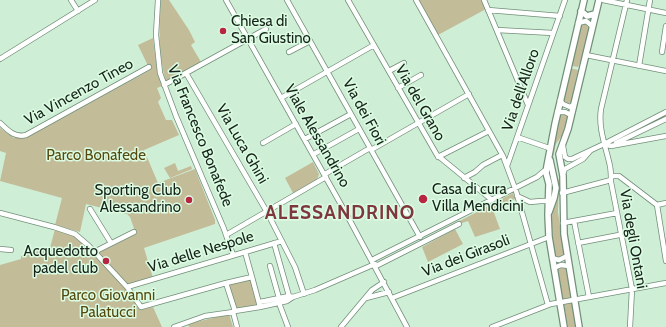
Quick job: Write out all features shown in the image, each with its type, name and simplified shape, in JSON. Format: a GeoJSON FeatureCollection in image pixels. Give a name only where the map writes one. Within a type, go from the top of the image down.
{"type":"FeatureCollection","features":[{"type":"Feature","properties":{"kind":"main road"},"geometry":{"type":"LineString","coordinates":[[564,327],[549,238],[545,168],[584,0]]}},
{"type":"Feature","properties":{"kind":"main road"},"geometry":{"type":"LineString","coordinates":[[562,183],[563,176],[559,150],[571,115],[599,0]]}},
{"type":"Feature","properties":{"kind":"main road"},"geometry":{"type":"LineString","coordinates":[[581,11],[587,16],[595,14]]}},
{"type":"Feature","properties":{"kind":"main road"},"geometry":{"type":"LineString","coordinates":[[562,142],[556,156],[557,164],[561,173],[563,224],[579,327]]}},
{"type":"Feature","properties":{"kind":"main road"},"geometry":{"type":"LineString","coordinates":[[548,215],[556,188],[551,169],[549,148]]}},
{"type":"Feature","properties":{"kind":"main road"},"geometry":{"type":"LineString","coordinates":[[548,154],[548,170],[552,184],[548,215]]}},
{"type":"Feature","properties":{"kind":"main road"},"geometry":{"type":"LineString","coordinates":[[545,168],[550,184],[548,215]]}},
{"type":"Feature","properties":{"kind":"street"},"geometry":{"type":"LineString","coordinates":[[71,0],[78,11]]}},
{"type":"Feature","properties":{"kind":"street"},"geometry":{"type":"LineString","coordinates":[[0,59],[95,0]]}},
{"type":"Feature","properties":{"kind":"street","name":"Via Francesco Bonafede"},"geometry":{"type":"LineString","coordinates":[[158,0],[156,46],[159,68],[176,116],[233,255]]}},
{"type":"Feature","properties":{"kind":"street","name":"Viale Alessandrino"},"geometry":{"type":"LineString","coordinates":[[226,0],[326,175],[384,282],[406,327]]}},
{"type":"Feature","properties":{"kind":"street","name":"Via dei Fiori"},"geometry":{"type":"LineString","coordinates":[[287,0],[420,236]]}},
{"type":"Feature","properties":{"kind":"street","name":"Via del Grano"},"geometry":{"type":"LineString","coordinates":[[348,0],[438,157],[492,200]]}},
{"type":"Feature","properties":{"kind":"street"},"geometry":{"type":"LineString","coordinates":[[416,0],[469,94],[507,166],[548,305]]}},
{"type":"Feature","properties":{"kind":"street"},"geometry":{"type":"LineString","coordinates":[[484,0],[528,105]]}},
{"type":"Feature","properties":{"kind":"street","name":"Via dell'Alloro"},"geometry":{"type":"LineString","coordinates":[[507,166],[565,0]]}},
{"type":"Feature","properties":{"kind":"street"},"geometry":{"type":"LineString","coordinates":[[603,0],[626,2],[666,13]]}},
{"type":"Feature","properties":{"kind":"street"},"geometry":{"type":"LineString","coordinates":[[639,66],[650,0]]}},
{"type":"Feature","properties":{"kind":"street","name":"Via degli Ontani"},"geometry":{"type":"LineString","coordinates":[[626,2],[600,115],[604,144],[610,165],[617,213],[632,289],[630,327]]}},
{"type":"Feature","properties":{"kind":"street"},"geometry":{"type":"LineString","coordinates":[[488,10],[560,16]]}},
{"type":"Feature","properties":{"kind":"street"},"geometry":{"type":"LineString","coordinates":[[578,22],[586,21],[592,26]]}},
{"type":"Feature","properties":{"kind":"street"},"geometry":{"type":"LineString","coordinates":[[662,52],[666,26]]}},
{"type":"Feature","properties":{"kind":"street"},"geometry":{"type":"LineString","coordinates":[[164,85],[266,29]]}},
{"type":"Feature","properties":{"kind":"street"},"geometry":{"type":"LineString","coordinates":[[497,30],[554,33]]}},
{"type":"Feature","properties":{"kind":"street"},"geometry":{"type":"LineString","coordinates":[[290,52],[310,41]]}},
{"type":"Feature","properties":{"kind":"street"},"geometry":{"type":"LineString","coordinates":[[281,98],[374,45]]}},
{"type":"Feature","properties":{"kind":"street"},"geometry":{"type":"LineString","coordinates":[[586,55],[666,71]]}},
{"type":"Feature","properties":{"kind":"street"},"geometry":{"type":"LineString","coordinates":[[389,71],[404,63]]}},
{"type":"Feature","properties":{"kind":"street","name":"Via Vincenzo Tineo"},"geometry":{"type":"LineString","coordinates":[[0,123],[12,134],[21,136],[26,135],[149,67]]}},
{"type":"Feature","properties":{"kind":"street","name":"Via Luca Ghini"},"geometry":{"type":"LineString","coordinates":[[186,73],[267,212],[295,267],[304,294]]}},
{"type":"Feature","properties":{"kind":"street"},"geometry":{"type":"LineString","coordinates":[[398,88],[421,75]]}},
{"type":"Feature","properties":{"kind":"street"},"geometry":{"type":"LineString","coordinates":[[226,235],[267,212],[326,175],[469,94]]}},
{"type":"Feature","properties":{"kind":"street"},"geometry":{"type":"LineString","coordinates":[[560,100],[563,104],[569,107],[573,105]]}},
{"type":"Feature","properties":{"kind":"street"},"geometry":{"type":"LineString","coordinates":[[557,112],[563,111],[571,115]]}},
{"type":"Feature","properties":{"kind":"street"},"geometry":{"type":"LineString","coordinates":[[562,142],[564,155],[568,159],[573,159],[666,112]]}},
{"type":"Feature","properties":{"kind":"street"},"geometry":{"type":"LineString","coordinates":[[305,139],[351,114]]}},
{"type":"Feature","properties":{"kind":"street"},"geometry":{"type":"LineString","coordinates":[[611,146],[666,119]]}},
{"type":"Feature","properties":{"kind":"street"},"geometry":{"type":"LineString","coordinates":[[263,143],[296,124]]}},
{"type":"Feature","properties":{"kind":"street"},"geometry":{"type":"LineString","coordinates":[[314,154],[359,129]]}},
{"type":"Feature","properties":{"kind":"street"},"geometry":{"type":"LineString","coordinates":[[438,157],[489,131]]}},
{"type":"Feature","properties":{"kind":"street"},"geometry":{"type":"LineString","coordinates":[[604,144],[611,146],[666,136]]}},
{"type":"Feature","properties":{"kind":"street"},"geometry":{"type":"LineString","coordinates":[[517,137],[549,148]]}},
{"type":"Feature","properties":{"kind":"street"},"geometry":{"type":"LineString","coordinates":[[563,176],[565,169],[584,159],[591,150]]}},
{"type":"Feature","properties":{"kind":"street"},"geometry":{"type":"LineString","coordinates":[[464,178],[474,173],[483,165],[502,155]]}},
{"type":"Feature","properties":{"kind":"street"},"geometry":{"type":"LineString","coordinates":[[374,264],[420,236],[540,176],[545,168]]}},
{"type":"Feature","properties":{"kind":"street"},"geometry":{"type":"LineString","coordinates":[[562,193],[619,176],[657,205],[666,261]]}},
{"type":"Feature","properties":{"kind":"street"},"geometry":{"type":"LineString","coordinates":[[517,196],[531,202],[547,202]]}},
{"type":"Feature","properties":{"kind":"street"},"geometry":{"type":"LineString","coordinates":[[657,205],[666,203]]}},
{"type":"Feature","properties":{"kind":"street"},"geometry":{"type":"LineString","coordinates":[[90,209],[111,243]]}},
{"type":"Feature","properties":{"kind":"street"},"geometry":{"type":"LineString","coordinates":[[0,213],[72,232],[79,236],[127,287],[141,307],[252,277]]}},
{"type":"Feature","properties":{"kind":"street"},"geometry":{"type":"LineString","coordinates":[[563,224],[617,213]]}},
{"type":"Feature","properties":{"kind":"street"},"geometry":{"type":"LineString","coordinates":[[574,221],[589,297]]}},
{"type":"Feature","properties":{"kind":"street"},"geometry":{"type":"LineString","coordinates":[[174,327],[208,315],[237,311],[279,300],[290,300],[291,296],[304,294],[342,279],[459,224]]}},
{"type":"Feature","properties":{"kind":"street"},"geometry":{"type":"LineString","coordinates":[[94,252],[134,232]]}},
{"type":"Feature","properties":{"kind":"street"},"geometry":{"type":"LineString","coordinates":[[578,243],[619,235]]}},
{"type":"Feature","properties":{"kind":"street","name":"Via dei Girasoli"},"geometry":{"type":"LineString","coordinates":[[392,298],[549,238]]}},
{"type":"Feature","properties":{"kind":"street","name":"Via delle Nespole"},"geometry":{"type":"LineString","coordinates":[[127,287],[282,241]]}},
{"type":"Feature","properties":{"kind":"street"},"geometry":{"type":"LineString","coordinates":[[274,243],[291,296]]}},
{"type":"Feature","properties":{"kind":"street"},"geometry":{"type":"LineString","coordinates":[[0,249],[11,250]]}},
{"type":"Feature","properties":{"kind":"street"},"geometry":{"type":"LineString","coordinates":[[246,252],[259,304]]}},
{"type":"Feature","properties":{"kind":"street"},"geometry":{"type":"LineString","coordinates":[[552,258],[560,260],[567,256]]}},
{"type":"Feature","properties":{"kind":"street"},"geometry":{"type":"LineString","coordinates":[[554,268],[561,265],[569,266]]}},
{"type":"Feature","properties":{"kind":"street"},"geometry":{"type":"LineString","coordinates":[[270,266],[288,327]]}},
{"type":"Feature","properties":{"kind":"street"},"geometry":{"type":"LineString","coordinates":[[341,327],[376,287],[384,282]]}},
{"type":"Feature","properties":{"kind":"street"},"geometry":{"type":"LineString","coordinates":[[226,283],[237,327]]}},
{"type":"Feature","properties":{"kind":"street"},"geometry":{"type":"LineString","coordinates":[[492,327],[548,305],[666,283]]}},
{"type":"Feature","properties":{"kind":"street"},"geometry":{"type":"LineString","coordinates":[[366,298],[389,292]]}},
{"type":"Feature","properties":{"kind":"green space"},"geometry":{"type":"Polygon","coordinates":[[[161,0],[169,0],[189,30],[195,42],[191,45],[201,62],[166,82],[163,72],[160,41],[161,0]]]}},
{"type":"Feature","properties":{"kind":"green space"},"geometry":{"type":"Polygon","coordinates":[[[418,0],[482,0],[486,9],[438,35],[418,0]]]}},
{"type":"Feature","properties":{"kind":"green space"},"geometry":{"type":"Polygon","coordinates":[[[586,22],[589,29],[583,56],[578,67],[572,66],[572,57],[581,24],[586,22]]]}},
{"type":"Feature","properties":{"kind":"green space","name":"Parco Bonafede"},"geometry":{"type":"Polygon","coordinates":[[[153,38],[156,61],[162,86],[157,88],[161,98],[158,102],[166,120],[172,120],[179,135],[144,150],[158,183],[195,169],[215,220],[215,224],[144,248],[153,278],[128,286],[98,252],[136,234],[130,217],[127,214],[86,204],[80,232],[55,225],[62,198],[0,181],[6,153],[0,151],[0,128],[14,138],[25,138],[150,70],[138,45],[153,38]]]}},
{"type":"Feature","properties":{"kind":"green space"},"geometry":{"type":"Polygon","coordinates":[[[570,68],[578,70],[571,102],[567,104],[563,101],[570,68]]]}},
{"type":"Feature","properties":{"kind":"green space"},"geometry":{"type":"Polygon","coordinates":[[[562,113],[568,116],[563,134],[556,144],[553,157],[553,163],[559,181],[558,212],[564,255],[557,258],[555,257],[551,218],[556,197],[551,160],[559,114],[562,113]]]}},
{"type":"Feature","properties":{"kind":"green space"},"geometry":{"type":"Polygon","coordinates":[[[313,162],[319,174],[317,180],[293,193],[285,178],[313,162]]]}},
{"type":"Feature","properties":{"kind":"green space"},"geometry":{"type":"Polygon","coordinates":[[[175,163],[178,171],[191,166],[192,169],[170,178],[164,168],[175,163]]]}},
{"type":"Feature","properties":{"kind":"green space"},"geometry":{"type":"Polygon","coordinates":[[[513,193],[515,199],[493,210],[500,229],[475,237],[468,221],[459,224],[456,223],[513,193]]]}},
{"type":"Feature","properties":{"kind":"green space"},"geometry":{"type":"Polygon","coordinates":[[[55,229],[73,234],[91,250],[132,296],[139,309],[141,310],[153,307],[162,327],[0,327],[0,265],[21,259],[21,256],[50,248],[55,229]]]}},
{"type":"Feature","properties":{"kind":"green space"},"geometry":{"type":"Polygon","coordinates":[[[455,229],[463,244],[428,262],[422,247],[455,229]]]}},
{"type":"Feature","properties":{"kind":"green space"},"geometry":{"type":"Polygon","coordinates":[[[566,267],[571,298],[563,300],[557,269],[566,267]]]}},
{"type":"Feature","properties":{"kind":"green space"},"geometry":{"type":"Polygon","coordinates":[[[251,278],[259,305],[237,310],[228,285],[251,278]]]}},
{"type":"Feature","properties":{"kind":"green space"},"geometry":{"type":"Polygon","coordinates":[[[572,302],[576,327],[568,327],[564,304],[572,302]]]}},
{"type":"Feature","properties":{"kind":"green space","name":"Parco Giovanni Palatucci"},"geometry":{"type":"Polygon","coordinates":[[[229,314],[233,327],[189,327],[188,324],[229,314]]]}},
{"type":"Feature","properties":{"kind":"place","name":"Chiesa di San Giustino"},"geometry":{"type":"Point","coordinates":[223,31]}},
{"type":"Feature","properties":{"kind":"place","name":"Casa di cura Villa Mendicini"},"geometry":{"type":"Point","coordinates":[423,199]}},
{"type":"Feature","properties":{"kind":"place","name":"Sporting Club Alessandrino"},"geometry":{"type":"Point","coordinates":[189,200]}},
{"type":"Feature","properties":{"kind":"place","name":"Acquedotto padel club"},"geometry":{"type":"Point","coordinates":[106,261]}},
{"type":"Feature","properties":{"kind":"district","name":"ALESSANDRINO"},"geometry":{"type":"Point","coordinates":[340,213]}}]}
